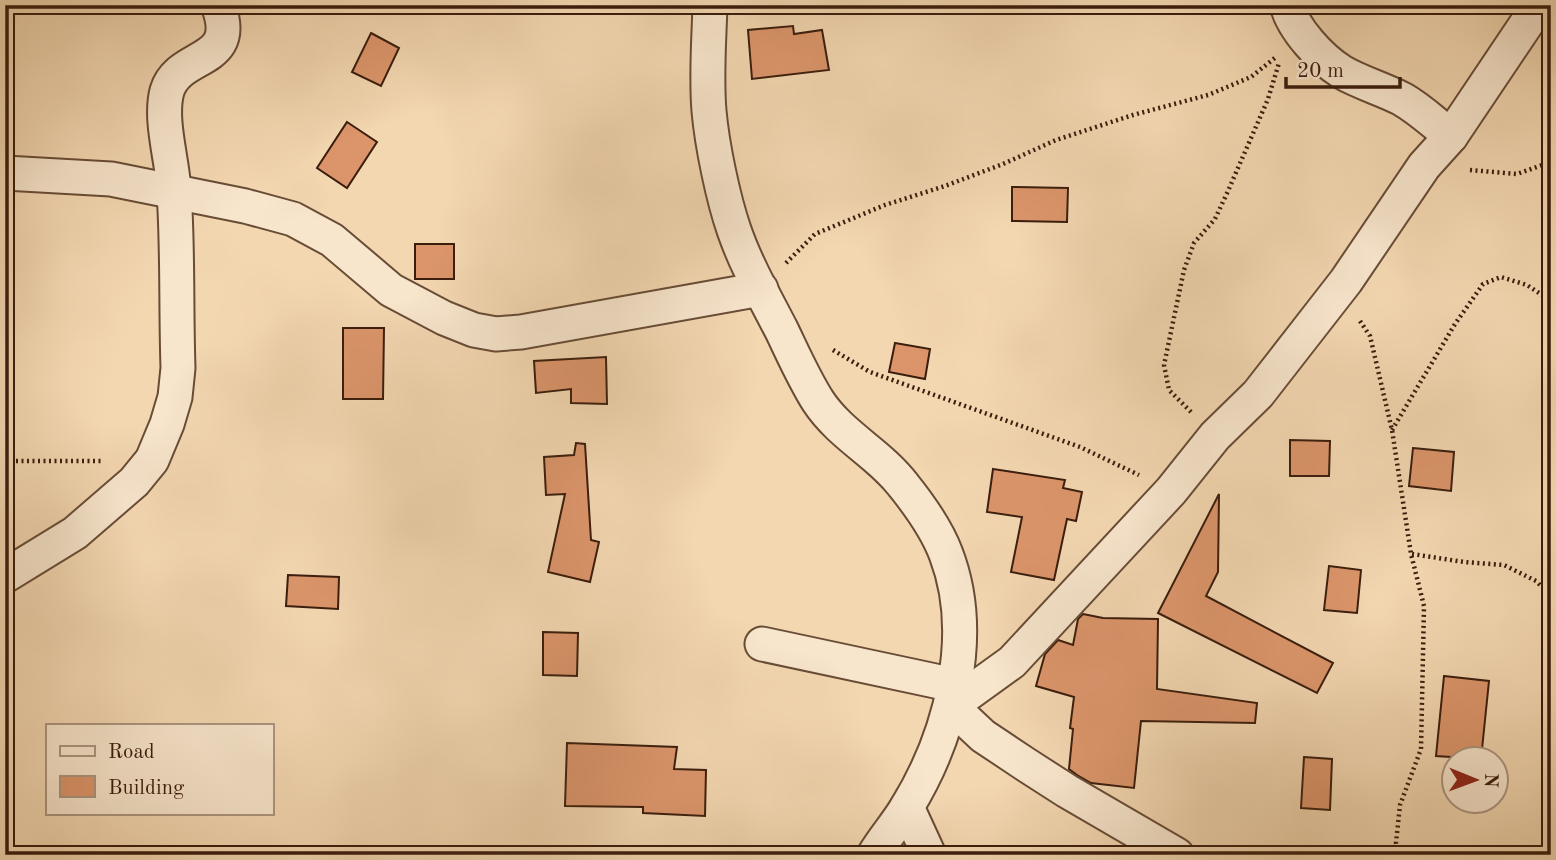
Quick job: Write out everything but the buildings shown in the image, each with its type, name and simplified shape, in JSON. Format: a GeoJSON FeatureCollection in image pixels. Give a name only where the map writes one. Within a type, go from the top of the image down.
{"type":"FeatureCollection","features":[{"type":"Feature","properties":{"kind":"street"},"geometry":{"type":"LineString","coordinates":[[5,576],[75,533],[134,482],[152,460],[167,424],[174,397],[177,368],[174,191],[165,110],[167,90],[174,78],[219,45],[223,33],[223,19],[218,5]]}},
{"type":"Feature","properties":{"kind":"street"},"geometry":{"type":"LineString","coordinates":[[710,5],[709,99],[716,151],[734,230],[818,401],[836,425],[870,452],[903,484],[946,553],[957,595],[959,641],[952,695],[929,765],[907,807],[874,855]]}},
{"type":"Feature","properties":{"kind":"street"},"geometry":{"type":"LineString","coordinates":[[1287,5],[1289,14],[1303,34],[1325,58],[1342,71],[1405,101],[1451,136]]}},
{"type":"Feature","properties":{"kind":"street"},"geometry":{"type":"LineString","coordinates":[[952,695],[1012,662],[1171,491],[1215,436],[1258,394],[1346,281],[1424,166],[1451,136],[1539,5]]}},
{"type":"Feature","properties":{"kind":"street"},"geometry":{"type":"LineString","coordinates":[[5,173],[91,177],[174,191],[293,219],[332,240],[391,290],[444,318],[474,330],[496,334],[521,332],[761,289]]}},
{"type":"Feature","properties":{"kind":"street"},"geometry":{"type":"LineString","coordinates":[[762,644],[952,695],[983,736],[1067,791],[1177,855]]}},
{"type":"Feature","properties":{"kind":"street"},"geometry":{"type":"LineString","coordinates":[[907,807],[929,855]]}},
{"type":"Feature","properties":{"kind":"path"},"geometry":{"type":"LineString","coordinates":[[761,289],[815,234],[885,205],[1003,164],[1056,140],[1133,115],[1208,95],[1251,77],[1282,52],[1268,99],[1228,191],[1215,219],[1194,243],[1184,270],[1164,365],[1169,390],[1215,436]]}},
{"type":"Feature","properties":{"kind":"path"},"geometry":{"type":"LineString","coordinates":[[1424,166],[1517,174],[1551,162]]}},
{"type":"Feature","properties":{"kind":"path"},"geometry":{"type":"LineString","coordinates":[[1392,430],[1455,324],[1483,284],[1501,278],[1527,285],[1551,300]]}},
{"type":"Feature","properties":{"kind":"path"},"geometry":{"type":"LineString","coordinates":[[1346,281],[1352,309],[1370,337],[1392,430],[1412,554],[1424,606],[1421,749],[1400,805],[1396,843],[1398,855]]}},
{"type":"Feature","properties":{"kind":"path"},"geometry":{"type":"LineString","coordinates":[[822,344],[870,372],[1080,447],[1171,491]]}},
{"type":"Feature","properties":{"kind":"path"},"geometry":{"type":"LineString","coordinates":[[5,461],[152,460]]}},
{"type":"Feature","properties":{"kind":"path"},"geometry":{"type":"LineString","coordinates":[[1412,554],[1504,565],[1536,581],[1551,596]]}}]}
